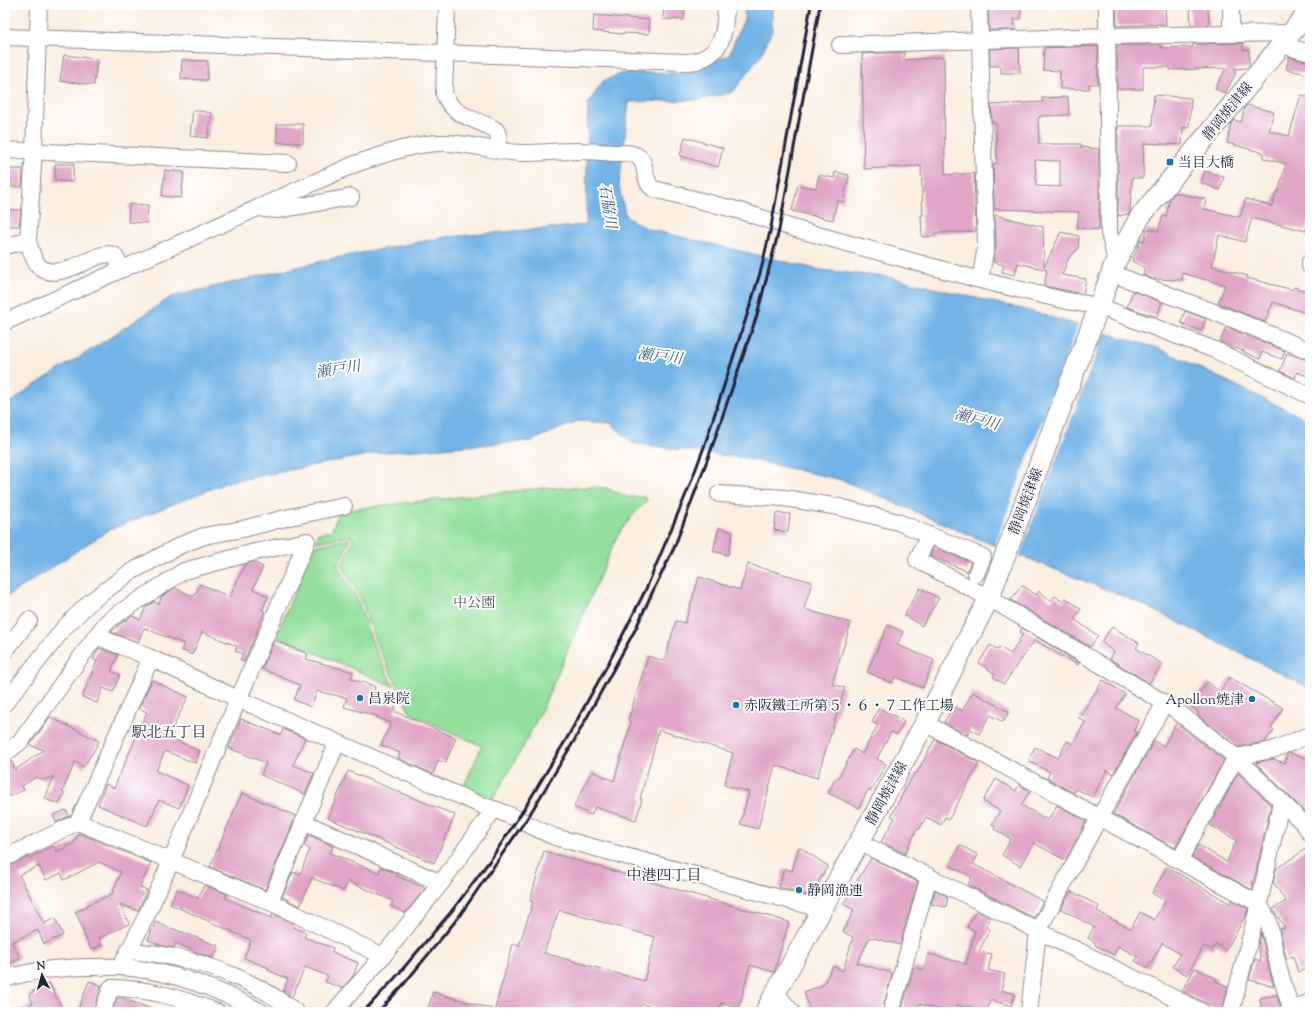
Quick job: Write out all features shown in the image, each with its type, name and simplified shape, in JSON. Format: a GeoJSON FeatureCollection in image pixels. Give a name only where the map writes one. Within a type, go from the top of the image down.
{"type":"FeatureCollection","features":[{"type":"Feature","properties":{"kind":"main road","name":"静岡焼津線"},"geometry":{"type":"LineString","coordinates":[[764,1012],[924,722],[991,592],[1113,267],[1140,217],[1310,10]]}},
{"type":"Feature","properties":{"kind":"street"},"geometry":{"type":"LineString","coordinates":[[39,5],[34,151],[28,241],[32,255],[37,264],[45,270],[55,272],[67,270],[102,255],[109,254],[114,255],[123,269]]}},
{"type":"Feature","properties":{"kind":"street"},"geometry":{"type":"LineString","coordinates":[[446,5],[444,94],[448,102],[463,115],[496,130],[499,135],[497,149]]}},
{"type":"Feature","properties":{"kind":"street"},"geometry":{"type":"LineString","coordinates":[[5,37],[684,62],[699,60],[717,47],[725,28],[726,5]]}},
{"type":"Feature","properties":{"kind":"street"},"geometry":{"type":"LineString","coordinates":[[979,5],[986,247],[980,280]]}},
{"type":"Feature","properties":{"kind":"street"},"geometry":{"type":"LineString","coordinates":[[1107,5],[1109,233],[1113,267],[1310,351]]}},
{"type":"Feature","properties":{"kind":"street"},"geometry":{"type":"LineString","coordinates":[[1231,5],[1231,34]]}},
{"type":"Feature","properties":{"kind":"street"},"geometry":{"type":"LineString","coordinates":[[840,45],[1107,36],[1231,34],[1286,39],[1310,53]]}},
{"type":"Feature","properties":{"kind":"street"},"geometry":{"type":"LineString","coordinates":[[5,322],[355,164],[412,146],[440,143],[463,144],[523,153],[579,151],[628,154],[637,156],[642,161],[647,182],[654,189],[737,210],[796,229],[1096,311],[1215,350],[1310,396]]}},
{"type":"Feature","properties":{"kind":"street"},"geometry":{"type":"LineString","coordinates":[[5,150],[288,163]]}},
{"type":"Feature","properties":{"kind":"street"},"geometry":{"type":"LineString","coordinates":[[256,209],[279,210],[351,197]]}},
{"type":"Feature","properties":{"kind":"street"},"geometry":{"type":"LineString","coordinates":[[5,246],[28,241]]}},
{"type":"Feature","properties":{"kind":"street"},"geometry":{"type":"LineString","coordinates":[[719,494],[784,498],[839,507],[898,522],[983,556],[976,574]]}},
{"type":"Feature","properties":{"kind":"street"},"geometry":{"type":"LineString","coordinates":[[5,703],[64,628],[90,602],[129,573],[181,545],[204,536],[243,529],[285,518],[344,506]]}},
{"type":"Feature","properties":{"kind":"street"},"geometry":{"type":"LineString","coordinates":[[929,535],[917,560],[991,592],[1173,708],[1236,757],[1304,824],[1310,833]]}},
{"type":"Feature","properties":{"kind":"street"},"geometry":{"type":"LineString","coordinates":[[5,754],[21,741],[96,636],[107,622],[116,615],[184,571],[255,552],[307,541],[238,699],[171,861],[120,967]]}},
{"type":"Feature","properties":{"kind":"street"},"geometry":{"type":"LineString","coordinates":[[5,637],[29,620],[5,651]]}},
{"type":"Feature","properties":{"kind":"street"},"geometry":{"type":"LineString","coordinates":[[96,636],[151,658],[238,699],[483,806],[500,810],[536,829],[555,836],[822,909]]}},
{"type":"Feature","properties":{"kind":"street"},"geometry":{"type":"LineString","coordinates":[[5,858],[78,822],[151,658]]}},
{"type":"Feature","properties":{"kind":"street"},"geometry":{"type":"LineString","coordinates":[[1029,1012],[1038,930],[1099,818],[1165,703]]}},
{"type":"Feature","properties":{"kind":"street"},"geometry":{"type":"LineString","coordinates":[[924,722],[1259,904],[1268,920],[1290,1012],[1310,1002]]}},
{"type":"Feature","properties":{"kind":"street"},"geometry":{"type":"LineString","coordinates":[[1236,757],[1272,750],[1310,735]]}},
{"type":"Feature","properties":{"kind":"street"},"geometry":{"type":"LineString","coordinates":[[270,902],[337,743]]}},
{"type":"Feature","properties":{"kind":"street"},"geometry":{"type":"LineString","coordinates":[[1179,861],[1236,757]]}},
{"type":"Feature","properties":{"kind":"street"},"geometry":{"type":"LineString","coordinates":[[1231,1012],[1259,904],[1281,803]]}},
{"type":"Feature","properties":{"kind":"street"},"geometry":{"type":"LineString","coordinates":[[334,1012],[383,956],[441,883],[494,809]]}},
{"type":"Feature","properties":{"kind":"street"},"geometry":{"type":"LineString","coordinates":[[78,822],[270,902],[383,956]]}},
{"type":"Feature","properties":{"kind":"street"},"geometry":{"type":"LineString","coordinates":[[303,822],[441,883]]}},
{"type":"Feature","properties":{"kind":"street"},"geometry":{"type":"LineString","coordinates":[[859,842],[1202,1012]]}},
{"type":"Feature","properties":{"kind":"street"},"geometry":{"type":"LineString","coordinates":[[891,1012],[929,876]]}},
{"type":"Feature","properties":{"kind":"street"},"geometry":{"type":"LineString","coordinates":[[129,951],[168,956],[204,965],[244,981],[286,1004],[296,1012]]}},
{"type":"Feature","properties":{"kind":"street"},"geometry":{"type":"LineString","coordinates":[[5,979],[15,975],[44,970],[75,967],[120,967],[162,973],[198,983],[235,997],[261,1012]]}},
{"type":"Feature","properties":{"kind":"street"},"geometry":{"type":"LineString","coordinates":[[102,1012],[112,988],[130,988],[159,993],[192,1002],[217,1012]]}},
{"type":"Feature","properties":{"kind":"street"},"geometry":{"type":"LineString","coordinates":[[775,992],[792,1012]]}},
{"type":"Feature","properties":{"kind":"green space","name":"中公園"},"geometry":{"type":"Polygon","coordinates":[[[542,488],[606,488],[627,497],[645,497],[647,501],[633,515],[617,536],[544,705],[523,747],[490,804],[461,792],[482,746],[410,713],[374,638],[361,599],[342,565],[353,540],[351,536],[316,542],[319,533],[332,531],[338,512],[369,507],[542,488]]]}},
{"type":"Feature","properties":{"kind":"green space"},"geometry":{"type":"Polygon","coordinates":[[[350,539],[338,566],[358,600],[371,639],[393,686],[276,636],[314,546],[350,539]]]}},
{"type":"Feature","properties":{"kind":"water"},"geometry":{"type":"Polygon","coordinates":[[[745,5],[772,5],[772,31],[761,55],[733,92],[699,100],[629,102],[619,187],[626,217],[648,229],[820,270],[888,277],[1026,310],[1158,348],[1310,421],[1310,688],[1135,601],[986,542],[842,480],[744,458],[632,443],[611,423],[578,421],[531,441],[378,453],[228,482],[109,530],[5,598],[5,403],[13,401],[27,390],[171,297],[335,258],[446,237],[586,225],[588,104],[603,81],[623,73],[689,72],[729,55],[744,19],[745,5]]]}},
{"type":"Feature","properties":{"kind":"pier"},"geometry":{"type":"Polygon","coordinates":[[[1079,323],[1105,331],[1019,557],[994,547],[1079,323]]]}},
{"type":"Feature","properties":{"kind":"building"},"geometry":{"type":"Polygon","coordinates":[[[664,5],[685,6],[684,20],[663,19],[664,5]]]}},
{"type":"Feature","properties":{"kind":"building"},"geometry":{"type":"Polygon","coordinates":[[[988,5],[1021,5],[1021,19],[1014,19],[1015,30],[989,30],[988,5]]]}},
{"type":"Feature","properties":{"kind":"building"},"geometry":{"type":"Polygon","coordinates":[[[1116,5],[1165,5],[1166,24],[1117,26],[1116,5]]]}},
{"type":"Feature","properties":{"kind":"building"},"geometry":{"type":"Polygon","coordinates":[[[1208,6],[1209,25],[1191,25],[1190,7],[1208,6]]]}},
{"type":"Feature","properties":{"kind":"building"},"geometry":{"type":"Polygon","coordinates":[[[594,15],[649,20],[649,34],[622,34],[593,31],[594,15]]]}},
{"type":"Feature","properties":{"kind":"building"},"geometry":{"type":"Polygon","coordinates":[[[1243,43],[1243,50],[1249,50],[1249,66],[1247,68],[1235,69],[1235,75],[1225,93],[1215,89],[1226,68],[1170,70],[1170,67],[1143,67],[1143,89],[1117,89],[1117,45],[1161,45],[1161,48],[1193,47],[1193,44],[1243,43]]]}},
{"type":"Feature","properties":{"kind":"building"},"geometry":{"type":"Polygon","coordinates":[[[1098,46],[1098,84],[1089,84],[1089,89],[1060,89],[1060,71],[1043,70],[1044,48],[1098,46]]]}},
{"type":"Feature","properties":{"kind":"building"},"geometry":{"type":"Polygon","coordinates":[[[1019,48],[1020,73],[1001,73],[1001,66],[990,66],[990,49],[1019,48]]]}},
{"type":"Feature","properties":{"kind":"building"},"geometry":{"type":"Polygon","coordinates":[[[904,52],[904,60],[944,57],[945,175],[974,173],[976,231],[935,233],[935,236],[922,237],[921,215],[923,215],[921,166],[864,169],[862,54],[904,52]]]}},
{"type":"Feature","properties":{"kind":"building"},"geometry":{"type":"Polygon","coordinates":[[[64,55],[97,59],[94,85],[60,81],[64,55]]]}},
{"type":"Feature","properties":{"kind":"building"},"geometry":{"type":"Polygon","coordinates":[[[1289,57],[1310,62],[1310,75],[1286,69],[1289,57]]]}},
{"type":"Feature","properties":{"kind":"building"},"geometry":{"type":"Polygon","coordinates":[[[182,60],[208,61],[207,80],[181,79],[182,60]]]}},
{"type":"Feature","properties":{"kind":"building"},"geometry":{"type":"Polygon","coordinates":[[[1154,95],[1191,98],[1189,128],[1183,127],[1182,145],[1144,143],[1143,178],[1132,178],[1129,214],[1118,216],[1118,126],[1152,126],[1154,95]]]}},
{"type":"Feature","properties":{"kind":"building"},"geometry":{"type":"Polygon","coordinates":[[[1301,95],[1310,98],[1310,215],[1306,231],[1252,218],[1245,242],[1219,235],[1212,266],[1248,276],[1247,278],[1293,290],[1294,287],[1310,292],[1310,300],[1306,313],[1273,302],[1265,322],[1218,303],[1225,285],[1182,273],[1182,280],[1153,279],[1143,275],[1145,268],[1132,261],[1140,240],[1144,241],[1147,229],[1158,231],[1163,216],[1166,217],[1170,199],[1175,193],[1206,199],[1204,209],[1240,217],[1246,199],[1272,206],[1276,192],[1278,192],[1286,164],[1263,158],[1264,153],[1227,143],[1231,124],[1234,120],[1241,122],[1245,107],[1247,105],[1274,112],[1269,131],[1289,136],[1301,95]]]}},
{"type":"Feature","properties":{"kind":"building"},"geometry":{"type":"Polygon","coordinates":[[[1068,97],[1069,115],[1040,116],[1040,118],[1038,118],[1039,144],[1081,144],[1081,147],[1099,149],[1099,230],[1077,228],[1079,212],[994,209],[993,164],[997,163],[996,123],[992,123],[991,105],[1043,102],[1042,98],[1068,97]],[[1035,160],[1036,186],[1060,187],[1060,161],[1035,160]]]}},
{"type":"Feature","properties":{"kind":"building"},"geometry":{"type":"Polygon","coordinates":[[[193,110],[212,113],[208,138],[190,136],[193,110]]]}},
{"type":"Feature","properties":{"kind":"building"},"geometry":{"type":"Polygon","coordinates":[[[277,124],[303,124],[303,143],[277,142],[277,124]]]}},
{"type":"Feature","properties":{"kind":"building"},"geometry":{"type":"Polygon","coordinates":[[[685,137],[723,148],[718,167],[680,156],[685,137]]]}},
{"type":"Feature","properties":{"kind":"building"},"geometry":{"type":"Polygon","coordinates":[[[55,164],[74,164],[73,182],[55,181],[55,164]]]}},
{"type":"Feature","properties":{"kind":"building"},"geometry":{"type":"Polygon","coordinates":[[[9,169],[23,169],[22,187],[9,187],[9,169]]]}},
{"type":"Feature","properties":{"kind":"building"},"geometry":{"type":"Polygon","coordinates":[[[165,170],[184,172],[181,198],[162,196],[165,170]]]}},
{"type":"Feature","properties":{"kind":"building"},"geometry":{"type":"Polygon","coordinates":[[[1205,171],[1224,177],[1220,190],[1201,183],[1205,171]]]}},
{"type":"Feature","properties":{"kind":"building"},"geometry":{"type":"Polygon","coordinates":[[[835,172],[849,175],[843,202],[837,200],[833,220],[792,211],[798,185],[816,188],[819,175],[834,178],[835,172]]]}},
{"type":"Feature","properties":{"kind":"building"},"geometry":{"type":"Polygon","coordinates":[[[129,204],[148,205],[147,223],[128,222],[129,204]]]}},
{"type":"Feature","properties":{"kind":"building"},"geometry":{"type":"Polygon","coordinates":[[[7,210],[21,210],[19,226],[6,226],[7,210]]]}},
{"type":"Feature","properties":{"kind":"building"},"geometry":{"type":"Polygon","coordinates":[[[995,215],[1043,227],[1044,267],[1061,232],[1079,236],[1078,249],[1069,257],[1062,275],[1086,279],[1083,294],[1044,286],[1047,270],[1018,263],[1015,275],[1002,272],[1004,265],[993,262],[996,247],[995,215]]]}},
{"type":"Feature","properties":{"kind":"building"},"geometry":{"type":"Polygon","coordinates":[[[1133,291],[1162,302],[1157,317],[1127,307],[1133,291]]]}},
{"type":"Feature","properties":{"kind":"building"},"geometry":{"type":"Polygon","coordinates":[[[1185,311],[1206,319],[1201,331],[1181,323],[1185,311]]]}},
{"type":"Feature","properties":{"kind":"building"},"geometry":{"type":"Polygon","coordinates":[[[1226,327],[1285,351],[1282,359],[1262,352],[1260,359],[1220,342],[1226,327]]]}},
{"type":"Feature","properties":{"kind":"building"},"geometry":{"type":"Polygon","coordinates":[[[1287,353],[1310,361],[1310,377],[1297,372],[1295,378],[1280,371],[1287,353]]]}},
{"type":"Feature","properties":{"kind":"building"},"geometry":{"type":"Polygon","coordinates":[[[776,513],[790,514],[788,532],[774,530],[776,513]]]}},
{"type":"Feature","properties":{"kind":"building"},"geometry":{"type":"Polygon","coordinates":[[[719,528],[733,532],[728,555],[713,551],[719,528]]]}},
{"type":"Feature","properties":{"kind":"building"},"geometry":{"type":"Polygon","coordinates":[[[934,547],[971,562],[967,571],[930,556],[934,547]]]}},
{"type":"Feature","properties":{"kind":"building"},"geometry":{"type":"Polygon","coordinates":[[[253,562],[263,567],[253,589],[268,596],[262,610],[265,611],[244,662],[240,660],[243,654],[235,651],[237,646],[202,632],[192,655],[181,650],[184,644],[144,628],[138,642],[111,632],[132,616],[140,620],[146,607],[154,602],[159,604],[162,596],[175,588],[194,597],[200,584],[230,597],[245,564],[253,562]]]}},
{"type":"Feature","properties":{"kind":"building"},"geometry":{"type":"Polygon","coordinates":[[[748,564],[812,582],[804,609],[851,623],[832,684],[845,688],[817,778],[775,765],[758,829],[740,824],[749,792],[724,785],[733,753],[659,730],[640,799],[642,799],[636,820],[595,807],[591,815],[574,807],[592,771],[614,781],[631,722],[628,721],[648,656],[664,661],[676,621],[685,623],[699,577],[740,590],[748,564]]]}},
{"type":"Feature","properties":{"kind":"building"},"geometry":{"type":"Polygon","coordinates":[[[1022,585],[1036,595],[1039,591],[1051,601],[1055,596],[1063,602],[1066,598],[1081,609],[1074,619],[1098,636],[1090,647],[1011,600],[1022,585]]]}},
{"type":"Feature","properties":{"kind":"building"},"geometry":{"type":"Polygon","coordinates":[[[920,588],[939,598],[922,626],[904,615],[920,588]]]}},
{"type":"Feature","properties":{"kind":"building"},"geometry":{"type":"Polygon","coordinates":[[[888,625],[903,632],[897,645],[934,660],[923,688],[895,677],[892,683],[867,672],[888,625]]]}},
{"type":"Feature","properties":{"kind":"building"},"geometry":{"type":"Polygon","coordinates":[[[1112,627],[1139,643],[1136,648],[1162,664],[1149,683],[1110,659],[1114,652],[1101,642],[1112,627]]]}},
{"type":"Feature","properties":{"kind":"building"},"geometry":{"type":"Polygon","coordinates":[[[1022,628],[1079,663],[1078,665],[1035,640],[1004,684],[993,677],[995,674],[979,663],[990,645],[997,649],[999,647],[1011,654],[1023,634],[1020,632],[1022,628]]]}},
{"type":"Feature","properties":{"kind":"building"},"geometry":{"type":"Polygon","coordinates":[[[274,640],[308,654],[306,659],[353,672],[351,679],[375,686],[372,697],[396,705],[394,711],[456,738],[445,763],[438,760],[433,774],[398,758],[400,753],[381,745],[391,723],[376,717],[377,716],[344,707],[347,698],[317,691],[311,707],[294,700],[300,685],[262,669],[274,640]]]}},
{"type":"Feature","properties":{"kind":"building"},"geometry":{"type":"Polygon","coordinates":[[[99,648],[118,655],[111,671],[120,675],[113,692],[103,688],[97,703],[82,697],[97,661],[93,659],[99,648]]]}},
{"type":"Feature","properties":{"kind":"building"},"geometry":{"type":"Polygon","coordinates":[[[1229,677],[1283,708],[1271,728],[1274,730],[1265,742],[1238,747],[1197,715],[1199,713],[1189,704],[1208,682],[1220,693],[1229,677]]]}},
{"type":"Feature","properties":{"kind":"building"},"geometry":{"type":"Polygon","coordinates":[[[152,680],[188,697],[168,737],[200,751],[195,763],[165,751],[156,771],[188,785],[179,808],[159,800],[147,826],[98,805],[106,784],[114,788],[147,712],[139,708],[152,680]]]}},
{"type":"Feature","properties":{"kind":"building"},"geometry":{"type":"Polygon","coordinates":[[[1103,680],[1125,694],[1116,708],[1139,720],[1134,730],[1137,732],[1113,774],[1107,770],[1093,797],[1076,789],[1073,793],[1047,778],[1050,772],[1028,761],[1035,747],[1058,758],[1067,741],[1073,744],[1085,722],[1079,718],[1103,680]]]}},
{"type":"Feature","properties":{"kind":"building"},"geometry":{"type":"Polygon","coordinates":[[[973,692],[1009,712],[1003,722],[990,715],[979,734],[970,729],[967,735],[944,722],[954,706],[962,711],[973,692]]]}},
{"type":"Feature","properties":{"kind":"building"},"geometry":{"type":"Polygon","coordinates":[[[879,708],[904,721],[897,735],[891,732],[877,759],[886,764],[871,791],[868,790],[859,808],[828,793],[854,749],[862,754],[878,725],[872,722],[879,708]]]}},
{"type":"Feature","properties":{"kind":"building"},"geometry":{"type":"Polygon","coordinates":[[[50,717],[99,741],[92,754],[84,767],[75,762],[62,792],[64,793],[59,804],[45,799],[54,776],[44,780],[36,777],[22,786],[24,790],[5,798],[5,763],[11,761],[15,770],[44,750],[30,745],[50,717]]]}},
{"type":"Feature","properties":{"kind":"building"},"geometry":{"type":"Polygon","coordinates":[[[241,719],[281,735],[283,729],[305,738],[293,765],[314,773],[305,794],[261,775],[266,763],[229,748],[241,719]]]}},
{"type":"Feature","properties":{"kind":"building"},"geometry":{"type":"Polygon","coordinates":[[[1176,723],[1224,760],[1175,848],[1113,814],[1154,741],[1164,746],[1176,723]]]}},
{"type":"Feature","properties":{"kind":"building"},"geometry":{"type":"Polygon","coordinates":[[[935,739],[979,763],[949,819],[945,817],[941,825],[926,817],[919,830],[917,829],[905,854],[881,842],[895,818],[891,816],[908,784],[915,773],[917,773],[935,739]]]}},
{"type":"Feature","properties":{"kind":"building"},"geometry":{"type":"Polygon","coordinates":[[[1289,753],[1310,759],[1310,814],[1306,813],[1256,763],[1273,759],[1285,763],[1287,754],[1289,753]]]}},
{"type":"Feature","properties":{"kind":"building"},"geometry":{"type":"Polygon","coordinates":[[[348,771],[455,815],[434,863],[328,818],[348,771]]]}},
{"type":"Feature","properties":{"kind":"building"},"geometry":{"type":"Polygon","coordinates":[[[1238,773],[1271,805],[1252,884],[1254,883],[1252,890],[1192,857],[1198,845],[1227,862],[1236,840],[1210,825],[1238,773]]]}},
{"type":"Feature","properties":{"kind":"building"},"geometry":{"type":"Polygon","coordinates":[[[996,779],[1016,791],[1019,785],[1030,791],[1021,805],[1048,820],[1057,805],[1086,821],[1065,860],[1034,843],[1020,866],[1002,855],[1011,839],[994,829],[995,826],[992,824],[1000,811],[983,801],[996,779]]]}},
{"type":"Feature","properties":{"kind":"building"},"geometry":{"type":"Polygon","coordinates":[[[242,793],[296,816],[265,890],[210,867],[242,793]]]}},
{"type":"Feature","properties":{"kind":"building"},"geometry":{"type":"Polygon","coordinates":[[[66,810],[69,816],[56,822],[53,815],[66,810]]]}},
{"type":"Feature","properties":{"kind":"building"},"geometry":{"type":"Polygon","coordinates":[[[79,833],[151,863],[140,887],[147,890],[138,911],[120,904],[129,924],[99,938],[102,945],[91,950],[82,930],[84,930],[75,912],[112,894],[121,872],[99,862],[64,880],[61,873],[46,880],[39,866],[19,875],[44,924],[55,918],[63,935],[44,944],[38,930],[12,942],[20,958],[5,966],[5,867],[54,846],[57,852],[74,843],[79,833]]]}},
{"type":"Feature","properties":{"kind":"building"},"geometry":{"type":"Polygon","coordinates":[[[309,835],[333,846],[330,853],[379,873],[381,867],[397,874],[396,876],[424,887],[424,890],[405,913],[391,906],[393,901],[348,881],[344,891],[312,878],[300,906],[282,897],[293,872],[300,875],[310,849],[304,846],[309,835]]]}},
{"type":"Feature","properties":{"kind":"building"},"geometry":{"type":"Polygon","coordinates":[[[960,845],[978,855],[973,864],[1043,901],[1034,918],[968,885],[972,877],[949,865],[960,845]]]}},
{"type":"Feature","properties":{"kind":"building"},"geometry":{"type":"Polygon","coordinates":[[[1310,846],[1310,968],[1298,972],[1293,956],[1286,959],[1280,929],[1285,928],[1273,909],[1286,901],[1273,882],[1276,869],[1310,846]]]}},
{"type":"Feature","properties":{"kind":"building"},"geometry":{"type":"Polygon","coordinates":[[[799,847],[828,866],[820,879],[814,897],[779,887],[784,868],[792,871],[799,847]]]}},
{"type":"Feature","properties":{"kind":"building"},"geometry":{"type":"Polygon","coordinates":[[[544,851],[789,922],[774,972],[750,965],[739,1007],[721,1003],[719,1012],[674,1012],[641,1004],[639,1012],[494,1012],[513,944],[519,946],[533,902],[530,901],[544,851]],[[559,910],[544,953],[644,981],[655,937],[559,910]]]}},
{"type":"Feature","properties":{"kind":"building"},"geometry":{"type":"Polygon","coordinates":[[[871,858],[918,882],[900,945],[870,937],[857,963],[892,973],[882,1012],[811,1012],[804,992],[823,985],[833,966],[843,971],[853,937],[843,932],[854,910],[843,904],[871,858]]]}},
{"type":"Feature","properties":{"kind":"building"},"geometry":{"type":"Polygon","coordinates":[[[1167,867],[1231,904],[1232,900],[1248,909],[1226,950],[1216,944],[1212,950],[1204,946],[1187,975],[1173,967],[1180,954],[1162,943],[1148,968],[1135,961],[1138,957],[1118,946],[1114,955],[1095,945],[1096,943],[1088,938],[1094,927],[1061,909],[1071,891],[1099,906],[1097,911],[1131,929],[1140,912],[1154,920],[1165,901],[1152,893],[1167,867]]]}},
{"type":"Feature","properties":{"kind":"building"},"geometry":{"type":"Polygon","coordinates":[[[204,885],[227,894],[225,898],[271,918],[273,914],[293,923],[292,926],[306,933],[304,937],[333,948],[332,952],[358,963],[353,976],[342,988],[325,982],[328,976],[305,967],[292,997],[283,991],[288,979],[268,970],[269,968],[244,958],[251,940],[170,904],[177,889],[198,898],[204,885]]]}},
{"type":"Feature","properties":{"kind":"building"},"geometry":{"type":"Polygon","coordinates":[[[935,890],[948,897],[946,907],[931,904],[935,890]]]}},
{"type":"Feature","properties":{"kind":"building"},"geometry":{"type":"Polygon","coordinates":[[[976,911],[990,918],[986,927],[990,929],[979,951],[992,954],[988,970],[1005,974],[1001,990],[1015,994],[1011,1006],[990,1000],[987,1012],[967,1006],[967,1008],[957,1005],[955,1012],[941,1012],[941,1010],[919,1004],[917,1012],[901,1012],[914,967],[924,970],[929,954],[966,964],[975,931],[967,927],[976,911]]]}},
{"type":"Feature","properties":{"kind":"building"},"geometry":{"type":"Polygon","coordinates":[[[155,922],[219,946],[213,958],[176,943],[174,948],[160,945],[148,940],[155,922]]]}},
{"type":"Feature","properties":{"kind":"building"},"geometry":{"type":"Polygon","coordinates":[[[1261,933],[1274,986],[1249,980],[1255,959],[1261,961],[1258,946],[1261,933]]]}},
{"type":"Feature","properties":{"kind":"building"},"geometry":{"type":"Polygon","coordinates":[[[1195,968],[1217,979],[1216,981],[1228,987],[1222,1011],[1182,991],[1195,968]]]}},
{"type":"Feature","properties":{"kind":"building"},"geometry":{"type":"Polygon","coordinates":[[[89,981],[102,986],[93,1012],[77,1012],[89,981]]]}},
{"type":"Feature","properties":{"kind":"building"},"geometry":{"type":"Polygon","coordinates":[[[49,983],[64,1012],[14,1012],[33,1003],[29,994],[49,983]]]}},
{"type":"Feature","properties":{"kind":"building"},"geometry":{"type":"Polygon","coordinates":[[[433,992],[492,1009],[491,1012],[427,1012],[433,992]]]}},
{"type":"Feature","properties":{"kind":"building"},"geometry":{"type":"Polygon","coordinates":[[[1277,995],[1280,1006],[1279,1012],[1262,1012],[1260,998],[1277,995]]]}},
{"type":"Feature","properties":{"kind":"building"},"geometry":{"type":"Polygon","coordinates":[[[117,998],[122,998],[157,1012],[112,1012],[117,998]]]}},
{"type":"Feature","properties":{"kind":"railway"},"geometry":{"type":"LineString","coordinates":[[363,1012],[395,978],[451,912],[491,859],[524,809],[567,738],[608,664],[646,589],[689,487],[704,447],[761,270],[771,227],[811,5]]}},
{"type":"Feature","properties":{"kind":"railway"},"geometry":{"type":"LineString","coordinates":[[378,1012],[404,984],[458,918],[530,814],[574,741],[635,630],[674,548],[711,450],[757,315],[779,230],[820,5]]}},
{"type":"Feature","properties":{"kind":"place","name":"当目大橋"},"geometry":{"type":"Point","coordinates":[1170,162]}},
{"type":"Feature","properties":{"kind":"place","name":"昌泉院"},"geometry":{"type":"Point","coordinates":[360,698]}},
{"type":"Feature","properties":{"kind":"place","name":"Apollon焼津"},"geometry":{"type":"Point","coordinates":[1252,699]}},
{"type":"Feature","properties":{"kind":"place","name":"赤阪鐵工所第５・６・７工作工場"},"geometry":{"type":"Point","coordinates":[736,705]}},
{"type":"Feature","properties":{"kind":"place","name":"静岡漁連"},"geometry":{"type":"Point","coordinates":[799,890]}},
{"type":"Feature","properties":{"kind":"district","name":"駅北五丁目"},"geometry":{"type":"Point","coordinates":[169,732]}},
{"type":"Feature","properties":{"kind":"district","name":"中港四丁目"},"geometry":{"type":"Point","coordinates":[664,875]}},
{"type":"Feature","properties":{"kind":"water label","name":"石脇川"},"geometry":{"type":"Point","coordinates":[608,206]}},
{"type":"Feature","properties":{"kind":"water label","name":"瀬戸川"},"geometry":{"type":"Point","coordinates":[660,356]}},
{"type":"Feature","properties":{"kind":"water label","name":"瀬戸川"},"geometry":{"type":"Point","coordinates":[338,369]}},
{"type":"Feature","properties":{"kind":"water label","name":"瀬戸川"},"geometry":{"type":"Point","coordinates":[977,419]}}]}
